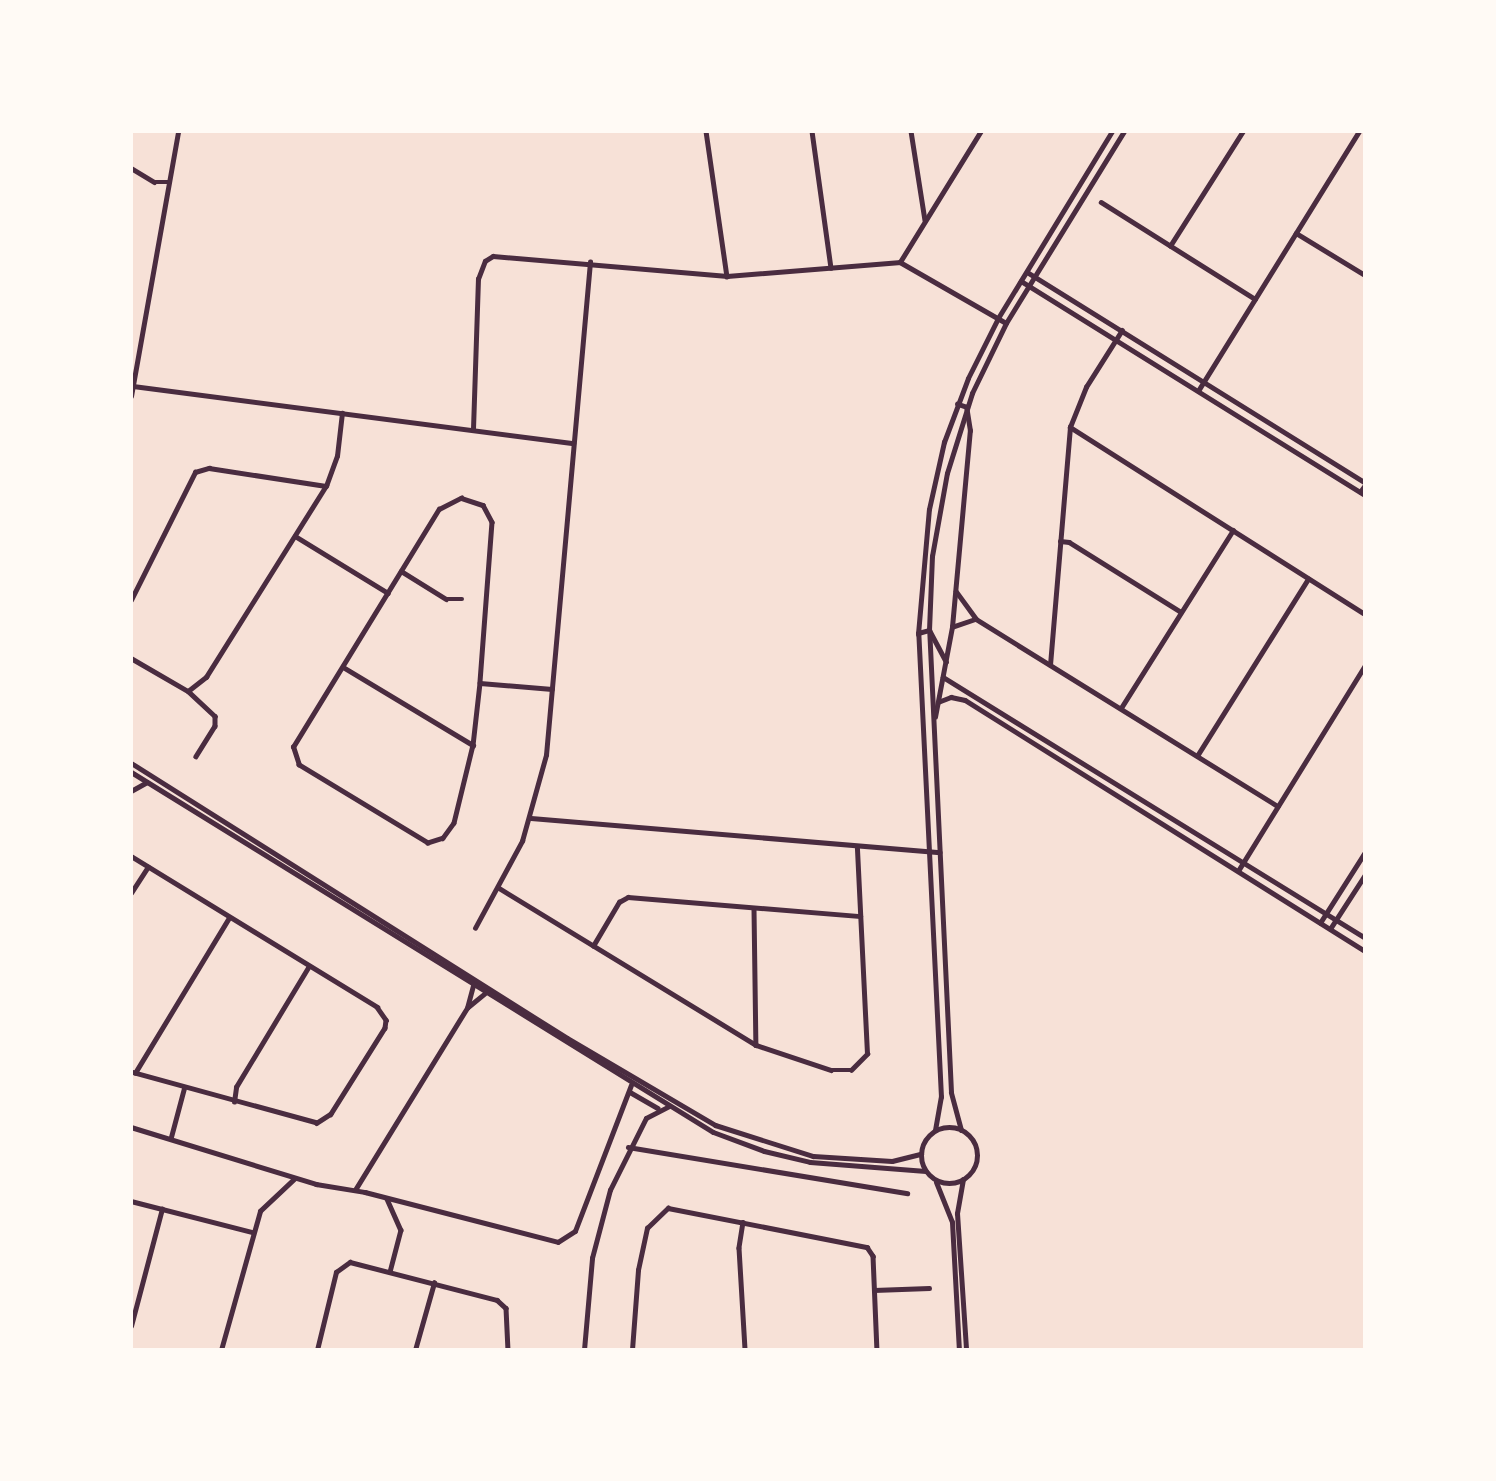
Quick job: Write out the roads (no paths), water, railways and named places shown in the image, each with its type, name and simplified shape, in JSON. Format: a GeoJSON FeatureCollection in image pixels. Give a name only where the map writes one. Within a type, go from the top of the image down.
{"type":"FeatureCollection","features":[{"type":"Feature","properties":{"kind":"street"},"geometry":{"type":"LineString","coordinates":[[131,396],[178,131]]}},
{"type":"Feature","properties":{"kind":"street"},"geometry":{"type":"LineString","coordinates":[[706,131],[727,276]]}},
{"type":"Feature","properties":{"kind":"street"},"geometry":{"type":"LineString","coordinates":[[812,131],[831,268]]}},
{"type":"Feature","properties":{"kind":"street"},"geometry":{"type":"LineString","coordinates":[[911,131],[925,222]]}},
{"type":"Feature","properties":{"kind":"street"},"geometry":{"type":"LineString","coordinates":[[900,262],[981,131]]}},
{"type":"Feature","properties":{"kind":"street"},"geometry":{"type":"LineString","coordinates":[[959,1350],[952,1222],[934,1179],[926,1171],[921,1154],[927,1138],[936,1130],[941,1097],[918,634],[929,509],[957,404],[998,318],[1112,131]]}},
{"type":"Feature","properties":{"kind":"street"},"geometry":{"type":"LineString","coordinates":[[965,1350],[957,1213],[963,1179],[977,1156],[971,1138],[961,1130],[951,1092],[929,630],[931,564],[940,503],[967,407],[1006,323],[1124,131]]}},
{"type":"Feature","properties":{"kind":"street"},"geometry":{"type":"LineString","coordinates":[[1170,246],[1243,131]]}},
{"type":"Feature","properties":{"kind":"street"},"geometry":{"type":"LineString","coordinates":[[1198,391],[1359,131]]}},
{"type":"Feature","properties":{"kind":"street"},"geometry":{"type":"LineString","coordinates":[[131,168],[154,182],[170,182]]}},
{"type":"Feature","properties":{"kind":"street"},"geometry":{"type":"LineString","coordinates":[[1101,202],[1255,299]]}},
{"type":"Feature","properties":{"kind":"street"},"geometry":{"type":"LineString","coordinates":[[1296,233],[1365,275]]}},
{"type":"Feature","properties":{"kind":"street"},"geometry":{"type":"LineString","coordinates":[[473,429],[478,279],[485,261],[503,254],[727,276],[900,262],[1006,323]]}},
{"type":"Feature","properties":{"kind":"street"},"geometry":{"type":"LineString","coordinates":[[475,928],[499,888],[531,818],[546,755],[590,262]]}},
{"type":"Feature","properties":{"kind":"street"},"geometry":{"type":"LineString","coordinates":[[1021,281],[1362,494],[1365,484],[1027,272]]}},
{"type":"Feature","properties":{"kind":"street"},"geometry":{"type":"LineString","coordinates":[[1050,664],[1070,427],[1081,397],[1122,330]]}},
{"type":"Feature","properties":{"kind":"street"},"geometry":{"type":"LineString","coordinates":[[133,386],[573,443]]}},
{"type":"Feature","properties":{"kind":"street"},"geometry":{"type":"LineString","coordinates":[[957,404],[967,407]]}},
{"type":"Feature","properties":{"kind":"street"},"geometry":{"type":"LineString","coordinates":[[933,721],[946,662],[956,592],[970,431],[967,407]]}},
{"type":"Feature","properties":{"kind":"street"},"geometry":{"type":"LineString","coordinates":[[188,691],[206,677],[326,486],[337,456],[342,413]]}},
{"type":"Feature","properties":{"kind":"street"},"geometry":{"type":"LineString","coordinates":[[1070,427],[1365,614]]}},
{"type":"Feature","properties":{"kind":"street"},"geometry":{"type":"LineString","coordinates":[[131,600],[195,472],[209,468],[326,486]]}},
{"type":"Feature","properties":{"kind":"street"},"geometry":{"type":"LineString","coordinates":[[467,499],[489,511],[492,522],[473,745],[449,833],[436,841],[420,841],[294,759],[293,747],[401,571],[444,503],[467,499]]}},
{"type":"Feature","properties":{"kind":"street"},"geometry":{"type":"LineString","coordinates":[[1121,708],[1233,530]]}},
{"type":"Feature","properties":{"kind":"street"},"geometry":{"type":"LineString","coordinates":[[295,536],[388,593]]}},
{"type":"Feature","properties":{"kind":"street"},"geometry":{"type":"LineString","coordinates":[[1060,541],[1069,542],[1181,612]]}},
{"type":"Feature","properties":{"kind":"street"},"geometry":{"type":"LineString","coordinates":[[401,571],[446,599],[462,599]]}},
{"type":"Feature","properties":{"kind":"street"},"geometry":{"type":"LineString","coordinates":[[1197,755],[1308,578]]}},
{"type":"Feature","properties":{"kind":"street"},"geometry":{"type":"LineString","coordinates":[[956,592],[976,619],[1278,806]]}},
{"type":"Feature","properties":{"kind":"street"},"geometry":{"type":"LineString","coordinates":[[952,627],[976,619]]}},
{"type":"Feature","properties":{"kind":"street"},"geometry":{"type":"LineString","coordinates":[[918,634],[929,630]]}},
{"type":"Feature","properties":{"kind":"street"},"geometry":{"type":"LineString","coordinates":[[929,630],[946,662]]}},
{"type":"Feature","properties":{"kind":"street"},"geometry":{"type":"LineString","coordinates":[[131,658],[188,691],[217,720],[196,756]]}},
{"type":"Feature","properties":{"kind":"street"},"geometry":{"type":"LineString","coordinates":[[1238,871],[1365,665]]}},
{"type":"Feature","properties":{"kind":"street"},"geometry":{"type":"LineString","coordinates":[[343,667],[473,745]]}},
{"type":"Feature","properties":{"kind":"street"},"geometry":{"type":"LineString","coordinates":[[943,677],[1365,938]]}},
{"type":"Feature","properties":{"kind":"street"},"geometry":{"type":"LineString","coordinates":[[480,683],[552,688]]}},
{"type":"Feature","properties":{"kind":"street"},"geometry":{"type":"LineString","coordinates":[[938,702],[951,697],[965,700],[1365,951]]}},
{"type":"Feature","properties":{"kind":"street"},"geometry":{"type":"LineString","coordinates":[[131,763],[566,1038],[715,1125],[813,1156],[892,1161],[921,1154]]}},
{"type":"Feature","properties":{"kind":"street"},"geometry":{"type":"LineString","coordinates":[[131,772],[484,993],[659,1108]]}},
{"type":"Feature","properties":{"kind":"street"},"geometry":{"type":"LineString","coordinates":[[131,790],[147,782]]}},
{"type":"Feature","properties":{"kind":"street"},"geometry":{"type":"LineString","coordinates":[[531,818],[857,848],[940,852]]}},
{"type":"Feature","properties":{"kind":"street"},"geometry":{"type":"LineString","coordinates":[[499,888],[755,1045],[831,1070],[851,1070],[864,1061],[857,848]]}},
{"type":"Feature","properties":{"kind":"street"},"geometry":{"type":"LineString","coordinates":[[1320,923],[1365,852]]}},
{"type":"Feature","properties":{"kind":"street"},"geometry":{"type":"LineString","coordinates":[[131,856],[377,1007],[386,1020],[385,1028],[325,1120],[307,1122],[133,1073],[229,918]]}},
{"type":"Feature","properties":{"kind":"street"},"geometry":{"type":"LineString","coordinates":[[131,894],[148,867]]}},
{"type":"Feature","properties":{"kind":"street"},"geometry":{"type":"LineString","coordinates":[[1330,929],[1365,875]]}},
{"type":"Feature","properties":{"kind":"street"},"geometry":{"type":"LineString","coordinates":[[593,946],[619,902],[628,897],[860,916]]}},
{"type":"Feature","properties":{"kind":"street"},"geometry":{"type":"LineString","coordinates":[[754,909],[755,1045]]}},
{"type":"Feature","properties":{"kind":"street"},"geometry":{"type":"LineString","coordinates":[[234,1102],[236,1087],[309,966]]}},
{"type":"Feature","properties":{"kind":"street"},"geometry":{"type":"LineString","coordinates":[[467,1008],[472,986]]}},
{"type":"Feature","properties":{"kind":"street"},"geometry":{"type":"LineString","coordinates":[[355,1190],[467,1008],[484,993]]}},
{"type":"Feature","properties":{"kind":"street"},"geometry":{"type":"LineString","coordinates":[[171,1137],[184,1088]]}},
{"type":"Feature","properties":{"kind":"street"},"geometry":{"type":"LineString","coordinates":[[631,1088],[713,1132],[776,1154],[839,1165],[926,1171]]}},
{"type":"Feature","properties":{"kind":"street"},"geometry":{"type":"LineString","coordinates":[[131,1127],[171,1137],[294,1178],[355,1190],[558,1242],[573,1235],[631,1088]]}},
{"type":"Feature","properties":{"kind":"street"},"geometry":{"type":"LineString","coordinates":[[584,1350],[597,1236],[628,1147],[648,1114],[668,1107]]}},
{"type":"Feature","properties":{"kind":"street"},"geometry":{"type":"LineString","coordinates":[[936,1130],[961,1130]]}},
{"type":"Feature","properties":{"kind":"street"},"geometry":{"type":"LineString","coordinates":[[628,1147],[907,1194]]}},
{"type":"Feature","properties":{"kind":"street"},"geometry":{"type":"LineString","coordinates":[[221,1350],[252,1232],[264,1206],[294,1178]]}},
{"type":"Feature","properties":{"kind":"street"},"geometry":{"type":"LineString","coordinates":[[934,1179],[949,1183],[963,1179]]}},
{"type":"Feature","properties":{"kind":"street"},"geometry":{"type":"LineString","coordinates":[[387,1198],[401,1230],[390,1272]]}},
{"type":"Feature","properties":{"kind":"street"},"geometry":{"type":"LineString","coordinates":[[131,1201],[252,1232]]}},
{"type":"Feature","properties":{"kind":"street"},"geometry":{"type":"LineString","coordinates":[[632,1350],[638,1270],[651,1220],[668,1208],[867,1247],[873,1256],[877,1350]]}},
{"type":"Feature","properties":{"kind":"street"},"geometry":{"type":"LineString","coordinates":[[131,1326],[162,1209]]}},
{"type":"Feature","properties":{"kind":"street"},"geometry":{"type":"LineString","coordinates":[[743,1222],[739,1248],[745,1350]]}},
{"type":"Feature","properties":{"kind":"street"},"geometry":{"type":"LineString","coordinates":[[317,1350],[338,1266],[350,1262],[502,1303],[507,1314],[508,1350]]}},
{"type":"Feature","properties":{"kind":"street"},"geometry":{"type":"LineString","coordinates":[[415,1350],[434,1283]]}},
{"type":"Feature","properties":{"kind":"street"},"geometry":{"type":"LineString","coordinates":[[874,1290],[929,1288]]}}]}
